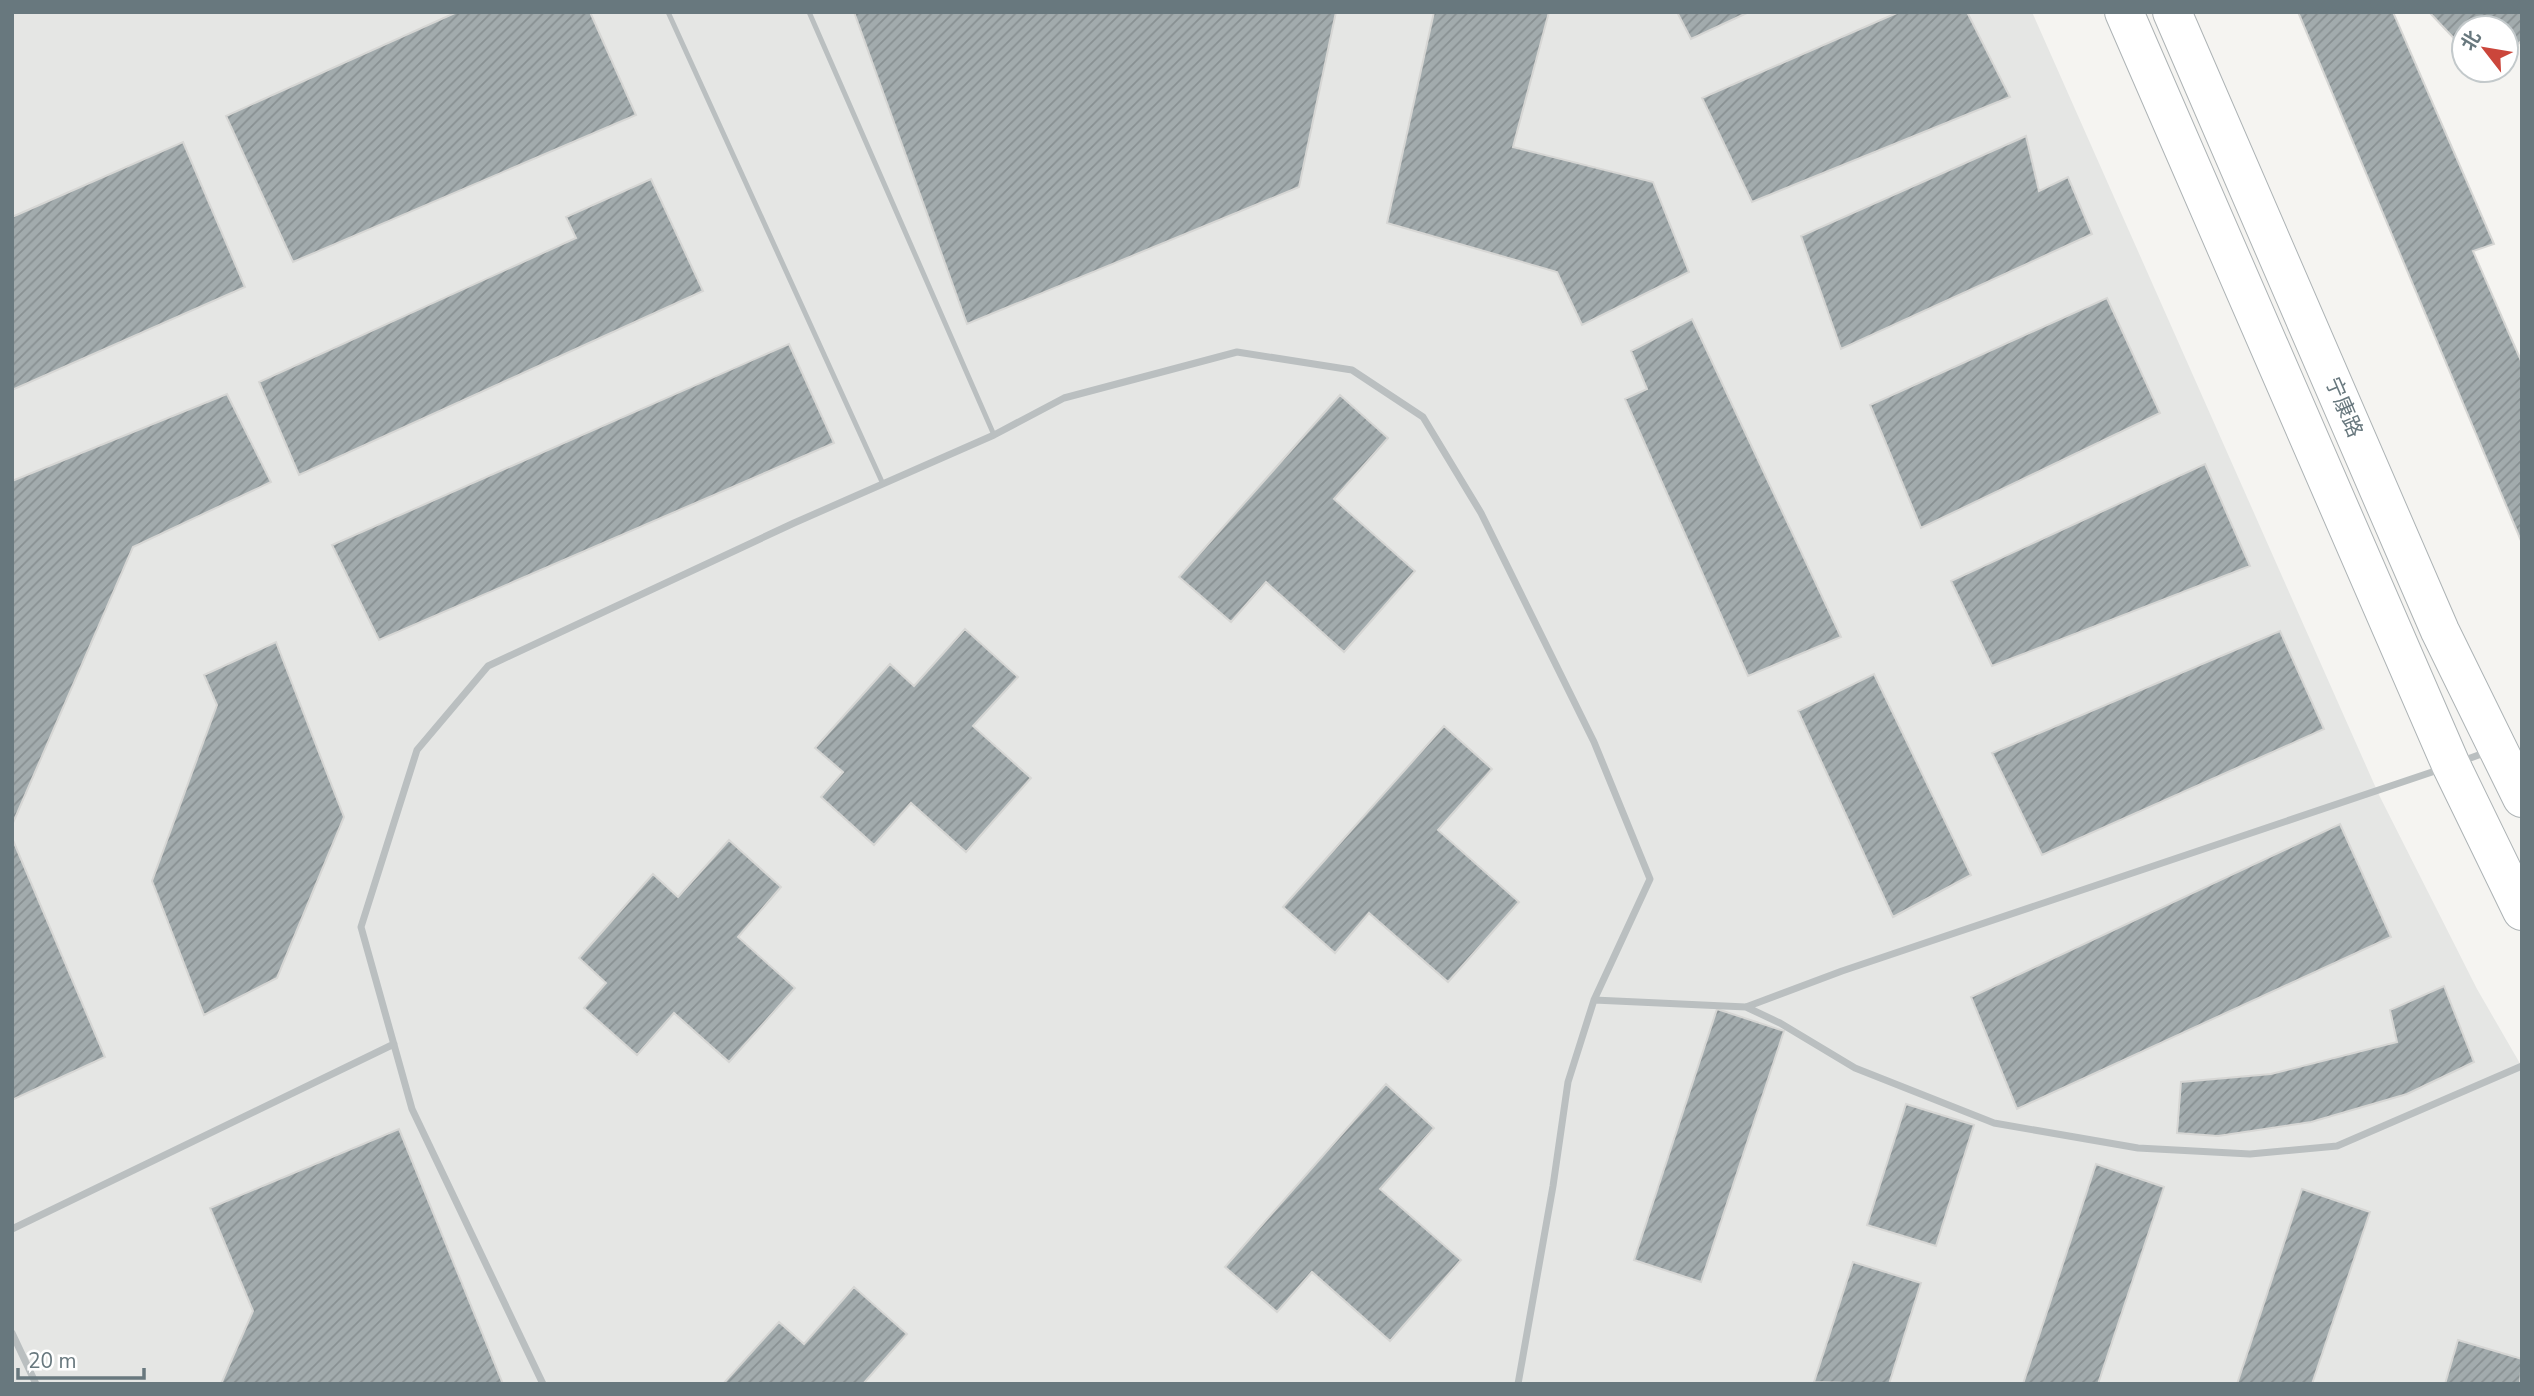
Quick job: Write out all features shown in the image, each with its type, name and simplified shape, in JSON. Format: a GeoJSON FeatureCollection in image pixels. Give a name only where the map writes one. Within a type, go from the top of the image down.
{"type":"FeatureCollection","features":[{"type":"Feature","properties":{"kind":"main road"},"geometry":{"type":"LineString","coordinates":[[2124,12],[2451,765],[2522,911]]}},
{"type":"Feature","properties":{"kind":"main road","name":"宁康路"},"geometry":{"type":"LineString","coordinates":[[2172,12],[2440,631],[2503,747],[2522,798]]}},
{"type":"Feature","properties":{"kind":"street"},"geometry":{"type":"LineString","coordinates":[[542,1384],[412,1109],[361,927],[417,750],[488,666],[794,523],[994,435],[1064,398],[1237,352],[1352,370],[1423,418],[1482,513],[1588,730],[1650,878],[1594,1000],[1568,1082],[1553,1186],[1518,1384]]}},
{"type":"Feature","properties":{"kind":"street"},"geometry":{"type":"LineString","coordinates":[[1746,1007],[1842,971],[2503,747]]}},
{"type":"Feature","properties":{"kind":"street"},"geometry":{"type":"LineString","coordinates":[[1594,1000],[1746,1007],[1780,1023],[1855,1068],[1994,1123],[2138,1149],[2250,1154],[2337,1146],[2522,1066]]}},
{"type":"Feature","properties":{"kind":"street"},"geometry":{"type":"LineString","coordinates":[[12,1229],[394,1045]]}},
{"type":"Feature","properties":{"kind":"street"},"geometry":{"type":"LineString","coordinates":[[12,1333],[36,1384]]}},
{"type":"Feature","properties":{"kind":"lane"},"geometry":{"type":"LineString","coordinates":[[668,12],[883,484]]}},
{"type":"Feature","properties":{"kind":"lane"},"geometry":{"type":"LineString","coordinates":[[809,12],[994,435]]}},
{"type":"Feature","properties":{"kind":"shaded area"},"geometry":{"type":"Polygon","coordinates":[[[12,12],[2032,12],[2379,795],[2477,989],[2522,1067],[2522,1384],[12,1384],[12,12]]]}},
{"type":"Feature","properties":{"kind":"building"},"geometry":{"type":"Polygon","coordinates":[[[457,12],[590,12],[636,115],[293,262],[226,116],[457,12]]]}},
{"type":"Feature","properties":{"kind":"building"},"geometry":{"type":"Polygon","coordinates":[[[854,12],[1336,12],[1299,187],[967,324],[854,12]]]}},
{"type":"Feature","properties":{"kind":"building"},"geometry":{"type":"Polygon","coordinates":[[[1434,12],[1549,12],[1513,147],[1653,182],[1689,272],[1582,325],[1557,272],[1387,223],[1434,12]]]}},
{"type":"Feature","properties":{"kind":"building"},"geometry":{"type":"Polygon","coordinates":[[[1677,12],[1749,12],[1691,39],[1677,12]]]}},
{"type":"Feature","properties":{"kind":"building"},"geometry":{"type":"Polygon","coordinates":[[[1899,12],[1967,12],[2010,97],[1752,202],[1702,98],[1899,12]]]}},
{"type":"Feature","properties":{"kind":"building"},"geometry":{"type":"Polygon","coordinates":[[[2298,12],[2393,12],[2494,244],[2473,251],[2522,363],[2522,543],[2298,12]]]}},
{"type":"Feature","properties":{"kind":"building"},"geometry":{"type":"Polygon","coordinates":[[[2429,12],[2522,12],[2520,42],[2520,14],[2450,14],[2450,34],[2429,12]]]}},
{"type":"Feature","properties":{"kind":"building"},"geometry":{"type":"Polygon","coordinates":[[[2026,136],[2039,191],[2068,177],[2092,234],[1841,349],[1801,236],[2026,136]]]}},
{"type":"Feature","properties":{"kind":"building"},"geometry":{"type":"Polygon","coordinates":[[[183,142],[245,287],[12,390],[12,217],[183,142]]]}},
{"type":"Feature","properties":{"kind":"building"},"geometry":{"type":"Polygon","coordinates":[[[651,179],[703,291],[299,475],[259,382],[576,238],[566,217],[651,179]]]}},
{"type":"Feature","properties":{"kind":"building"},"geometry":{"type":"Polygon","coordinates":[[[2107,298],[2160,413],[1921,528],[1870,405],[2107,298]]]}},
{"type":"Feature","properties":{"kind":"building"},"geometry":{"type":"Polygon","coordinates":[[[1692,319],[1841,637],[1748,676],[1625,399],[1647,389],[1631,351],[1692,319]]]}},
{"type":"Feature","properties":{"kind":"building"},"geometry":{"type":"Polygon","coordinates":[[[789,344],[834,443],[379,640],[332,545],[789,344]]]}},
{"type":"Feature","properties":{"kind":"building"},"geometry":{"type":"Polygon","coordinates":[[[227,394],[271,482],[133,547],[12,825],[12,481],[227,394]]]}},
{"type":"Feature","properties":{"kind":"building"},"geometry":{"type":"Polygon","coordinates":[[[1340,395],[1388,438],[1334,499],[1415,571],[1344,652],[1266,582],[1231,622],[1179,577],[1340,395]]]}},
{"type":"Feature","properties":{"kind":"building"},"geometry":{"type":"Polygon","coordinates":[[[2205,464],[2250,566],[1992,666],[1951,581],[2205,464]]]}},
{"type":"Feature","properties":{"kind":"building"},"geometry":{"type":"Polygon","coordinates":[[[965,629],[1018,677],[973,726],[1031,778],[966,852],[911,803],[874,845],[821,797],[843,772],[815,748],[890,664],[914,686],[965,629]]]}},
{"type":"Feature","properties":{"kind":"building"},"geometry":{"type":"Polygon","coordinates":[[[2280,631],[2324,729],[2042,855],[1992,753],[2280,631]]]}},
{"type":"Feature","properties":{"kind":"building"},"geometry":{"type":"Polygon","coordinates":[[[276,642],[344,817],[277,978],[204,1015],[152,881],[217,705],[204,675],[276,642]]]}},
{"type":"Feature","properties":{"kind":"building"},"geometry":{"type":"Polygon","coordinates":[[[1874,674],[1971,875],[1893,917],[1798,711],[1874,674]]]}},
{"type":"Feature","properties":{"kind":"building"},"geometry":{"type":"Polygon","coordinates":[[[1444,726],[1492,769],[1438,830],[1519,902],[1448,982],[1369,913],[1335,953],[1283,907],[1444,726]]]}},
{"type":"Feature","properties":{"kind":"building"},"geometry":{"type":"Polygon","coordinates":[[[2340,824],[2391,937],[2017,1109],[1971,997],[2340,824]]]}},
{"type":"Feature","properties":{"kind":"building"},"geometry":{"type":"Polygon","coordinates":[[[12,838],[105,1057],[12,1100],[12,838]]]}},
{"type":"Feature","properties":{"kind":"building"},"geometry":{"type":"Polygon","coordinates":[[[729,840],[781,887],[738,937],[795,988],[729,1062],[674,1013],[637,1055],[584,1008],[606,983],[579,958],[653,874],[678,897],[729,840]]]}},
{"type":"Feature","properties":{"kind":"building"},"geometry":{"type":"Polygon","coordinates":[[[2444,986],[2474,1062],[2407,1094],[2311,1122],[2218,1136],[2177,1133],[2181,1082],[2271,1074],[2397,1042],[2390,1010],[2444,986]]]}},
{"type":"Feature","properties":{"kind":"building"},"geometry":{"type":"Polygon","coordinates":[[[1717,1009],[1784,1031],[1701,1282],[1634,1260],[1717,1009]]]}},
{"type":"Feature","properties":{"kind":"building"},"geometry":{"type":"Polygon","coordinates":[[[1386,1084],[1434,1128],[1380,1189],[1461,1260],[1390,1341],[1312,1272],[1277,1312],[1225,1267],[1386,1084]]]}},
{"type":"Feature","properties":{"kind":"building"},"geometry":{"type":"Polygon","coordinates":[[[1906,1104],[1974,1125],[1936,1246],[1867,1225],[1906,1104]]]}},
{"type":"Feature","properties":{"kind":"building"},"geometry":{"type":"Polygon","coordinates":[[[399,1129],[503,1384],[221,1384],[253,1311],[210,1208],[399,1129]]]}},
{"type":"Feature","properties":{"kind":"building"},"geometry":{"type":"Polygon","coordinates":[[[2096,1164],[2164,1187],[2098,1384],[2023,1384],[2096,1164]]]}},
{"type":"Feature","properties":{"kind":"building"},"geometry":{"type":"Polygon","coordinates":[[[2302,1189],[2370,1212],[2312,1384],[2237,1384],[2302,1189]]]}},
{"type":"Feature","properties":{"kind":"building"},"geometry":{"type":"Polygon","coordinates":[[[1853,1262],[1921,1283],[1889,1384],[1814,1382],[1853,1262]]]}},
{"type":"Feature","properties":{"kind":"building"},"geometry":{"type":"Polygon","coordinates":[[[854,1287],[907,1334],[863,1384],[723,1384],[779,1322],[804,1344],[854,1287]]]}},
{"type":"Feature","properties":{"kind":"building"},"geometry":{"type":"Polygon","coordinates":[[[2458,1340],[2522,1359],[2520,1384],[2445,1384],[2458,1340]]]}}]}
